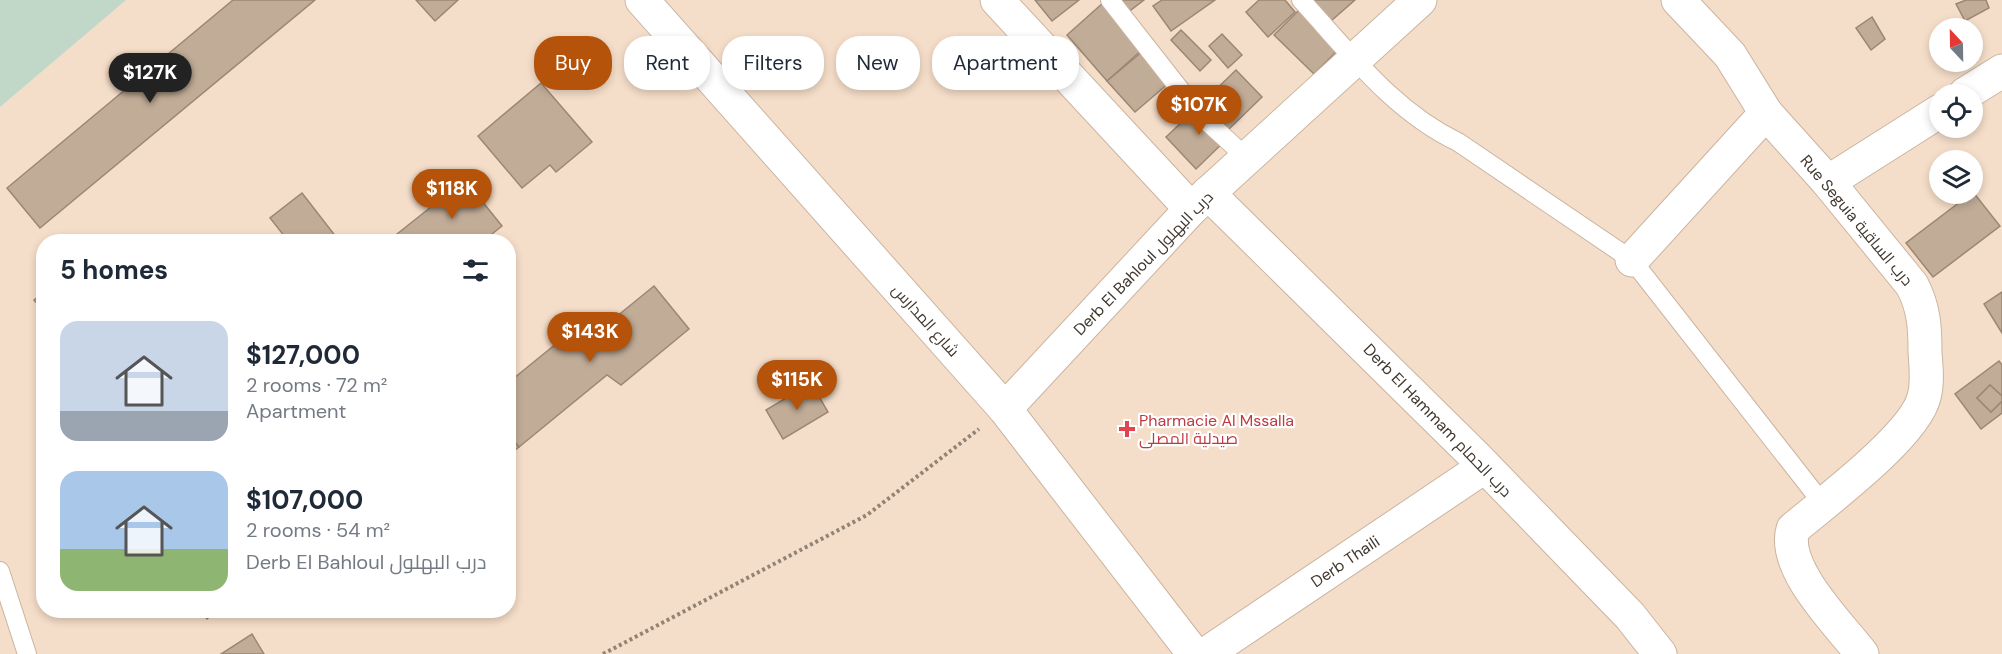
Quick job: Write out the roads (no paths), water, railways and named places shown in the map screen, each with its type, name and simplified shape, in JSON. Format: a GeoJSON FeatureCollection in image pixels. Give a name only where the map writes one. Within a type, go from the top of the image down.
{"type":"FeatureCollection","features":[{"type":"Feature","properties":{"kind":"street","name":"شارع المدارس"},"geometry":{"type":"LineString","coordinates":[[642,0],[1005,409],[1194,654]]}},
{"type":"Feature","properties":{"kind":"street","name":"Derb El Hammam درب الحمام"},"geometry":{"type":"LineString","coordinates":[[997,0],[1200,201],[1381,361],[1630,616],[1660,654]]}},
{"type":"Feature","properties":{"kind":"street","name":"Derb El Bahloul درب البهلول"},"geometry":{"type":"LineString","coordinates":[[1005,409],[1200,201],[1357,60],[1420,0]]}},
{"type":"Feature","properties":{"kind":"street","name":"Rue Seguia درب الساقية"},"geometry":{"type":"LineString","coordinates":[[1678,0],[1730,55],[1766,113],[1828,182],[1912,285],[1922,305],[1926,368],[1925,396],[1918,413],[1900,435],[1793,529],[1789,540],[1792,556],[1801,575],[1862,654]]}},
{"type":"Feature","properties":{"kind":"street"},"geometry":{"type":"LineString","coordinates":[[1981,84],[2002,71]]}},
{"type":"Feature","properties":{"kind":"street"},"geometry":{"type":"LineString","coordinates":[[1632,260],[1766,113]]}},
{"type":"Feature","properties":{"kind":"street"},"geometry":{"type":"LineString","coordinates":[[1828,182],[1929,118]]}},
{"type":"Feature","properties":{"kind":"street","name":"Derb Thaili"},"geometry":{"type":"LineString","coordinates":[[1206,654],[1484,467]]}},
{"type":"Feature","properties":{"kind":"lane"},"geometry":{"type":"LineString","coordinates":[[1110,0],[1200,115],[1248,159]]}},
{"type":"Feature","properties":{"kind":"lane"},"geometry":{"type":"LineString","coordinates":[[1301,0],[1383,90],[1430,129],[1458,142],[1632,260],[1823,504]]}},
{"type":"Feature","properties":{"kind":"lane"},"geometry":{"type":"LineString","coordinates":[[0,571],[27,654]]}},
{"type":"Feature","properties":{"kind":"place","name":"Pharmacie Al Mssalla صيدلية المصلى"},"geometry":{"type":"Point","coordinates":[1127,429]}}]}
